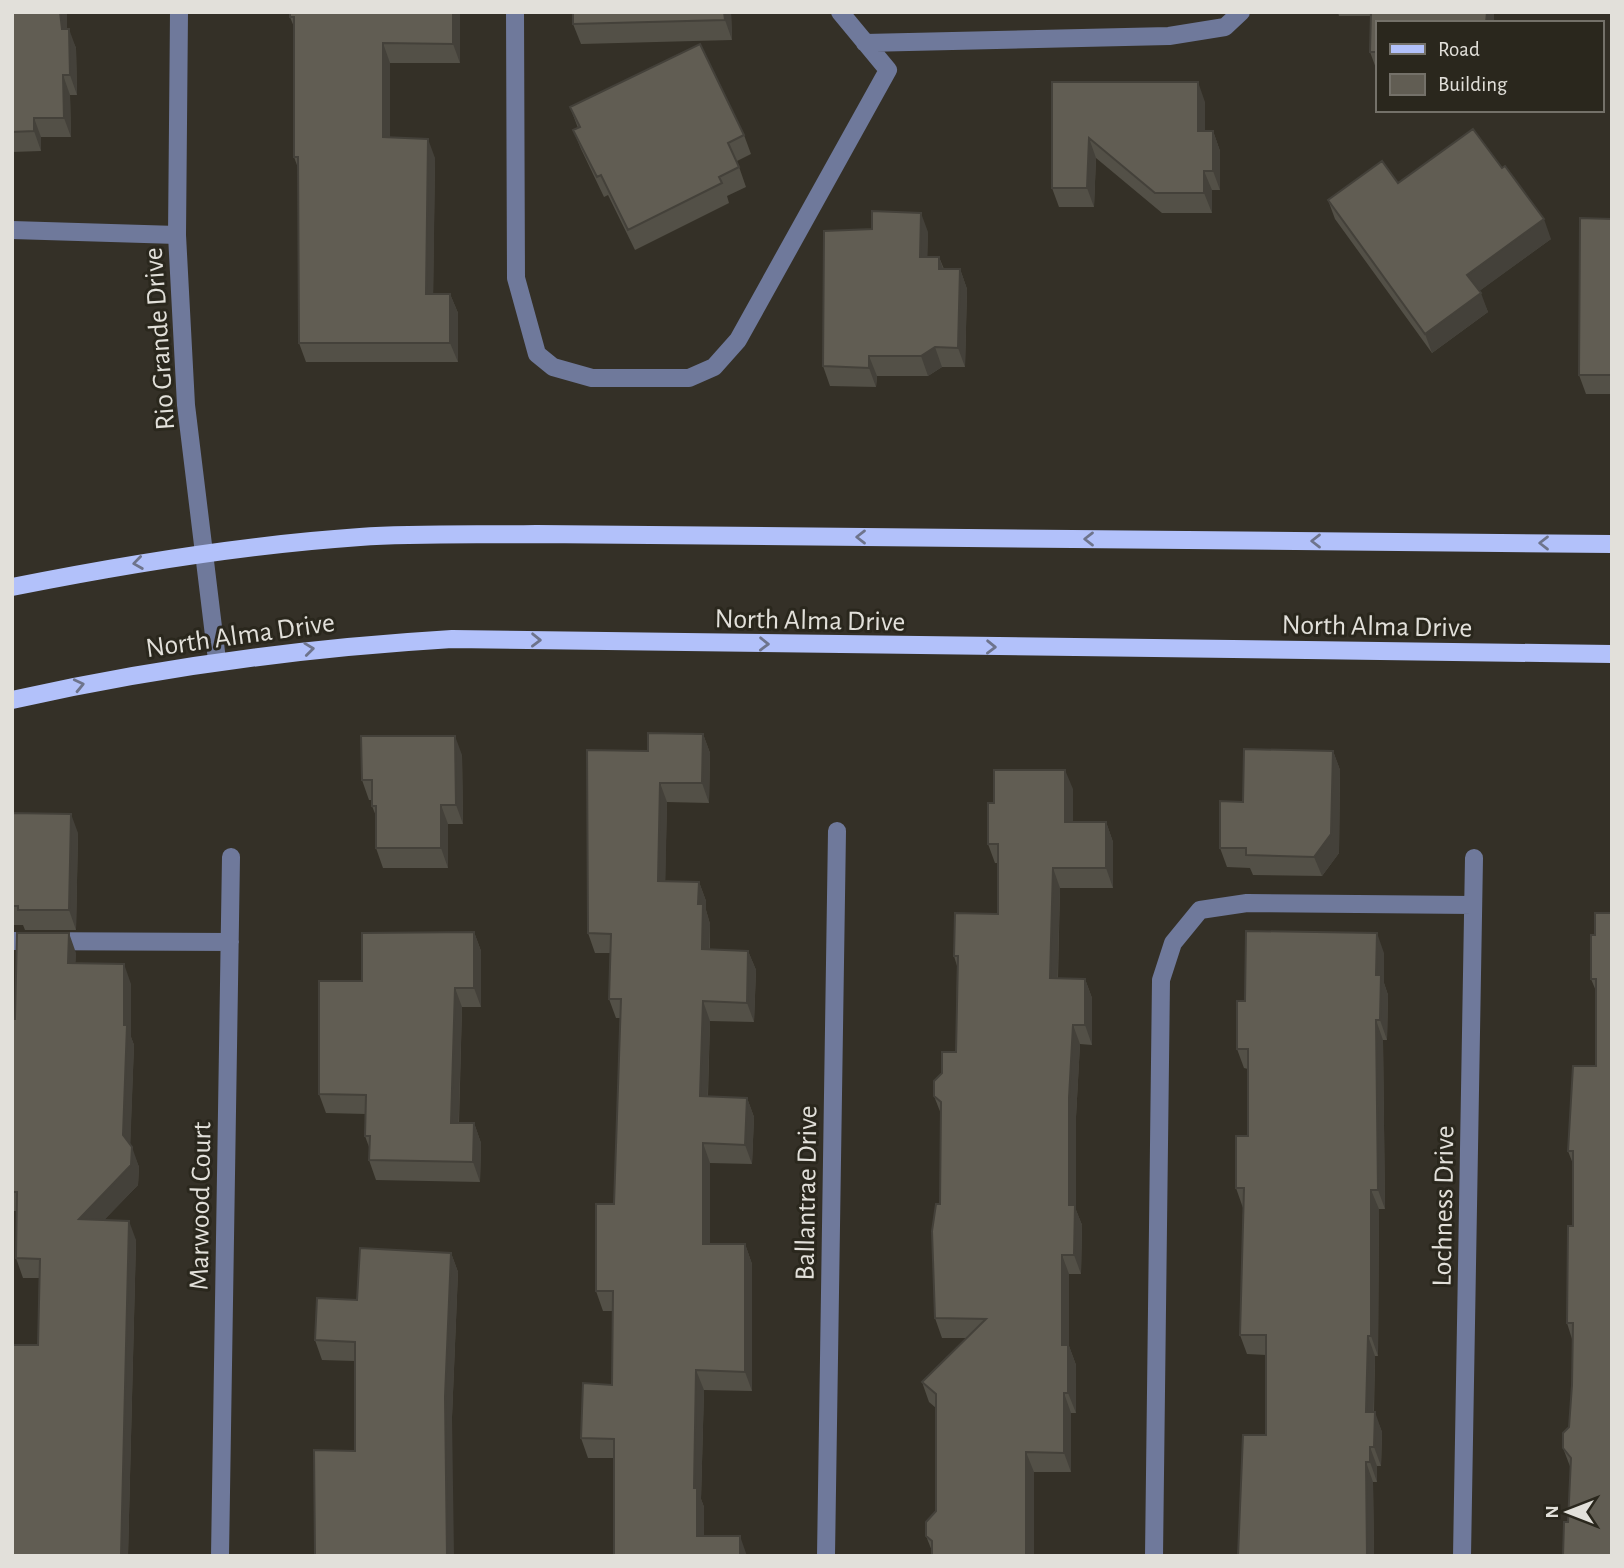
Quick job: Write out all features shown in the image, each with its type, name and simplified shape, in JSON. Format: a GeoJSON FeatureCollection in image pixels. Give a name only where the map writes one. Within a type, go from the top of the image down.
{"type":"FeatureCollection","features":[{"type":"Feature","properties":{"kind":"main road"},"geometry":{"type":"LineString","coordinates":[[12,587],[205,553],[362,537],[536,534],[1612,544]]}},
{"type":"Feature","properties":{"kind":"main road","name":"North Alma Drive"},"geometry":{"type":"LineString","coordinates":[[12,700],[107,679],[217,660],[336,646],[452,639],[1612,654]]}},
{"type":"Feature","properties":{"kind":"street","name":"Rio Grande Drive"},"geometry":{"type":"LineString","coordinates":[[179,12],[177,235],[186,405],[217,660]]}},
{"type":"Feature","properties":{"kind":"street"},"geometry":{"type":"LineString","coordinates":[[515,12],[518,290],[537,354],[553,366],[592,378],[689,378],[714,367],[738,340],[888,69],[840,12]]}},
{"type":"Feature","properties":{"kind":"street"},"geometry":{"type":"LineString","coordinates":[[865,43],[1169,36],[1225,27],[1241,12]]}},
{"type":"Feature","properties":{"kind":"street"},"geometry":{"type":"LineString","coordinates":[[12,230],[177,235]]}},
{"type":"Feature","properties":{"kind":"street","name":"Ballantrae Drive"},"geometry":{"type":"LineString","coordinates":[[826,1556],[837,831]]}},
{"type":"Feature","properties":{"kind":"street","name":"Marwood Court"},"geometry":{"type":"LineString","coordinates":[[220,1556],[232,857]]}},
{"type":"Feature","properties":{"kind":"street","name":"Lochness Drive"},"geometry":{"type":"LineString","coordinates":[[1462,1556],[1474,858]]}},
{"type":"Feature","properties":{"kind":"street"},"geometry":{"type":"LineString","coordinates":[[1154,1556],[1161,980],[1172,943],[1200,910],[1247,903],[1473,905]]}},
{"type":"Feature","properties":{"kind":"street"},"geometry":{"type":"LineString","coordinates":[[12,941],[230,942]]}},
{"type":"Feature","properties":{"kind":"building"},"geometry":{"type":"Polygon","coordinates":[[[12,12],[60,12],[62,29],[69,29],[70,75],[63,75],[64,118],[34,118],[34,131],[12,132],[12,12]]]}},
{"type":"Feature","properties":{"kind":"building"},"geometry":{"type":"Polygon","coordinates":[[[290,12],[453,12],[453,44],[383,43],[383,137],[428,139],[426,294],[450,294],[450,343],[299,343],[298,157],[294,157],[294,17],[290,17],[290,12]]]}},
{"type":"Feature","properties":{"kind":"building"},"geometry":{"type":"Polygon","coordinates":[[[573,12],[724,12],[725,20],[573,24],[573,12]]]}},
{"type":"Feature","properties":{"kind":"building"},"geometry":{"type":"Polygon","coordinates":[[[1371,12],[1487,12],[1486,21],[1376,21],[1376,52],[1370,52],[1371,12]]]}},
{"type":"Feature","properties":{"kind":"building"},"geometry":{"type":"Polygon","coordinates":[[[700,44],[744,135],[728,143],[739,167],[719,177],[722,183],[628,230],[601,175],[597,177],[573,130],[580,127],[570,107],[700,44]]]}},
{"type":"Feature","properties":{"kind":"building"},"geometry":{"type":"Polygon","coordinates":[[[1052,82],[1198,82],[1198,131],[1213,131],[1213,171],[1204,171],[1204,193],[1155,193],[1089,138],[1087,188],[1052,188],[1052,82]]]}},
{"type":"Feature","properties":{"kind":"building"},"geometry":{"type":"Polygon","coordinates":[[[1473,129],[1502,168],[1505,166],[1544,219],[1467,275],[1481,293],[1425,334],[1328,200],[1382,161],[1398,183],[1473,129]]]}},
{"type":"Feature","properties":{"kind":"building"},"geometry":{"type":"Polygon","coordinates":[[[872,211],[921,213],[920,257],[939,257],[939,269],[960,269],[958,348],[935,347],[921,356],[869,356],[869,368],[823,366],[824,231],[872,229],[872,211]]]}},
{"type":"Feature","properties":{"kind":"building"},"geometry":{"type":"Polygon","coordinates":[[[1580,218],[1612,219],[1612,375],[1579,375],[1580,218]]]}},
{"type":"Feature","properties":{"kind":"building"},"geometry":{"type":"Polygon","coordinates":[[[648,733],[703,734],[702,783],[660,783],[658,881],[699,882],[698,904],[703,904],[702,949],[748,951],[747,1003],[703,1001],[700,1096],[747,1098],[745,1145],[703,1143],[703,1244],[745,1244],[745,1372],[696,1370],[694,1488],[697,1488],[697,1536],[740,1536],[740,1556],[614,1556],[614,1439],[581,1438],[583,1383],[612,1385],[613,1291],[596,1291],[596,1204],[614,1204],[621,999],[609,999],[611,934],[588,933],[587,750],[648,751],[648,733]]]}},
{"type":"Feature","properties":{"kind":"building"},"geometry":{"type":"Polygon","coordinates":[[[361,736],[455,736],[456,805],[441,805],[441,848],[376,848],[376,806],[372,806],[372,780],[362,780],[361,736]]]}},
{"type":"Feature","properties":{"kind":"building"},"geometry":{"type":"Polygon","coordinates":[[[1244,749],[1333,751],[1331,834],[1314,857],[1246,855],[1246,848],[1220,848],[1220,801],[1243,802],[1244,749]]]}},
{"type":"Feature","properties":{"kind":"building"},"geometry":{"type":"Polygon","coordinates":[[[994,770],[1065,770],[1065,822],[1106,822],[1106,868],[1053,868],[1050,978],[1085,979],[1085,1025],[1073,1025],[1069,1098],[1069,1205],[1075,1205],[1074,1255],[1062,1255],[1062,1345],[1068,1345],[1068,1393],[1064,1393],[1064,1453],[1026,1452],[1026,1556],[932,1556],[932,1541],[926,1536],[926,1522],[936,1511],[936,1394],[922,1382],[986,1319],[935,1318],[932,1231],[936,1204],[940,1204],[941,1102],[934,1096],[934,1081],[942,1073],[942,1052],[956,1052],[958,956],[954,956],[955,913],[998,914],[998,844],[988,844],[988,803],[994,803],[994,770]]]}},
{"type":"Feature","properties":{"kind":"building"},"geometry":{"type":"Polygon","coordinates":[[[12,813],[71,814],[69,910],[18,910],[18,906],[12,906],[12,813]]]}},
{"type":"Feature","properties":{"kind":"building"},"geometry":{"type":"Polygon","coordinates":[[[1595,913],[1612,913],[1612,1556],[1563,1556],[1564,1522],[1568,1522],[1571,1458],[1563,1448],[1563,1433],[1569,1427],[1573,1323],[1567,1323],[1568,1226],[1573,1226],[1573,1151],[1568,1151],[1573,1066],[1596,1066],[1596,979],[1591,979],[1591,935],[1595,935],[1595,913]]]}},
{"type":"Feature","properties":{"kind":"building"},"geometry":{"type":"Polygon","coordinates":[[[1246,931],[1377,933],[1376,975],[1381,975],[1380,1020],[1376,1020],[1378,1190],[1371,1190],[1371,1336],[1368,1336],[1366,1412],[1375,1412],[1374,1447],[1370,1447],[1370,1462],[1366,1462],[1367,1556],[1238,1556],[1243,1435],[1266,1435],[1266,1335],[1240,1335],[1244,1188],[1236,1188],[1236,1136],[1248,1136],[1248,1049],[1237,1049],[1237,1001],[1245,1001],[1246,931]]]}},
{"type":"Feature","properties":{"kind":"building"},"geometry":{"type":"Polygon","coordinates":[[[474,932],[474,988],[455,988],[451,1123],[474,1123],[473,1162],[369,1160],[370,1136],[365,1136],[366,1095],[319,1094],[319,981],[362,981],[362,933],[474,932]]]}},
{"type":"Feature","properties":{"kind":"building"},"geometry":{"type":"Polygon","coordinates":[[[17,933],[69,933],[68,963],[124,964],[124,1025],[127,1025],[123,1135],[132,1147],[131,1165],[79,1219],[129,1221],[121,1556],[12,1556],[12,1345],[38,1345],[40,1259],[16,1258],[17,1192],[12,1192],[12,1019],[15,1019],[17,933]]]}},
{"type":"Feature","properties":{"kind":"building"},"geometry":{"type":"Polygon","coordinates":[[[360,1248],[451,1253],[445,1397],[447,1556],[315,1556],[314,1450],[355,1451],[355,1342],[315,1340],[317,1298],[357,1300],[360,1248]]]}}]}
